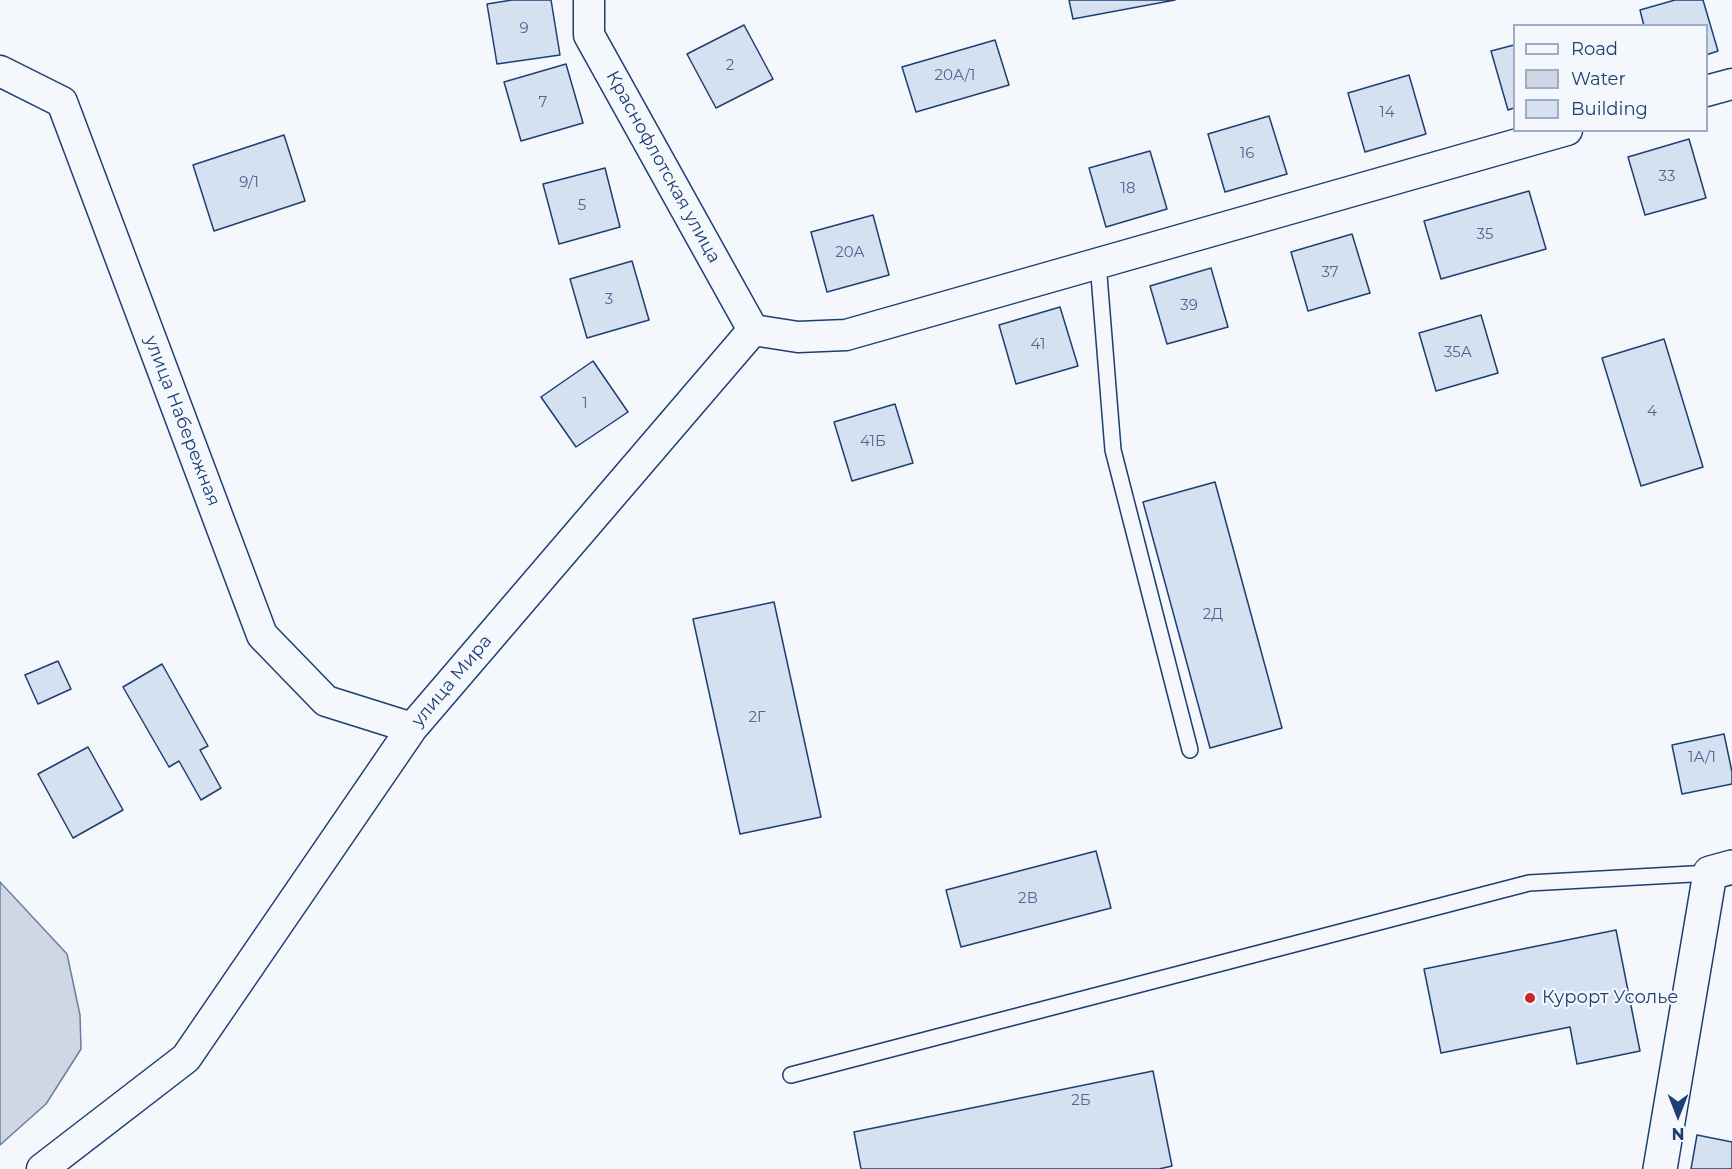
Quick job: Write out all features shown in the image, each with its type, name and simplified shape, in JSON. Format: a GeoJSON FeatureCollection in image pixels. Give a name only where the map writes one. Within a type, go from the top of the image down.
{"type":"FeatureCollection","features":[{"type":"Feature","properties":{"kind":"street","name":"Краснофлотская улица"},"geometry":{"type":"LineString","coordinates":[[589,0],[589,35],[753,330]]}},
{"type":"Feature","properties":{"kind":"street","name":"улица Набережная"},"geometry":{"type":"LineString","coordinates":[[2,74],[62,102],[262,636],[326,701],[412,728]]}},
{"type":"Feature","properties":{"kind":"street"},"geometry":{"type":"LineString","coordinates":[[1708,91],[1732,84]]}},
{"type":"Feature","properties":{"kind":"street"},"geometry":{"type":"LineString","coordinates":[[753,330],[798,337],[846,335],[1560,132]]}},
{"type":"Feature","properties":{"kind":"street","name":"улица Мира"},"geometry":{"type":"LineString","coordinates":[[42,1169],[186,1058],[412,728],[753,330]]}},
{"type":"Feature","properties":{"kind":"street"},"geometry":{"type":"LineString","coordinates":[[1660,1169],[1721,870]]}},
{"type":"Feature","properties":{"kind":"lane"},"geometry":{"type":"LineString","coordinates":[[1098,263],[1113,450],[1190,750]]}},
{"type":"Feature","properties":{"kind":"lane"},"geometry":{"type":"LineString","coordinates":[[791,1075],[1529,883],[1721,870]]}},
{"type":"Feature","properties":{"kind":"water"},"geometry":{"type":"Polygon","coordinates":[[[0,882],[67,954],[80,1015],[81,1049],[46,1104],[0,1145],[0,882]]]}},
{"type":"Feature","properties":{"kind":"building"},"geometry":{"type":"Polygon","coordinates":[[[512,0],[551,0],[560,55],[497,64],[487,4],[512,0]]]}},
{"type":"Feature","properties":{"kind":"building"},"geometry":{"type":"Polygon","coordinates":[[[1069,0],[1175,0],[1073,19],[1069,0]]]}},
{"type":"Feature","properties":{"kind":"building"},"geometry":{"type":"Polygon","coordinates":[[[1675,0],[1703,0],[1718,51],[1708,54],[1708,24],[1644,24],[1640,10],[1675,0]]]}},
{"type":"Feature","properties":{"kind":"building"},"geometry":{"type":"Polygon","coordinates":[[[744,25],[773,79],[716,108],[687,54],[744,25]]]}},
{"type":"Feature","properties":{"kind":"building"},"geometry":{"type":"Polygon","coordinates":[[[995,40],[1009,85],[916,112],[902,67],[995,40]]]}},
{"type":"Feature","properties":{"kind":"building"},"geometry":{"type":"Polygon","coordinates":[[[1513,45],[1513,108],[1508,110],[1491,51],[1513,45]]]}},
{"type":"Feature","properties":{"kind":"building"},"geometry":{"type":"Polygon","coordinates":[[[566,64],[583,123],[521,141],[504,82],[566,64]]]}},
{"type":"Feature","properties":{"kind":"building"},"geometry":{"type":"Polygon","coordinates":[[[1409,75],[1426,134],[1365,152],[1348,93],[1409,75]]]}},
{"type":"Feature","properties":{"kind":"building"},"geometry":{"type":"Polygon","coordinates":[[[1269,116],[1287,174],[1225,192],[1208,134],[1269,116]]]}},
{"type":"Feature","properties":{"kind":"building"},"geometry":{"type":"Polygon","coordinates":[[[284,135],[305,201],[214,231],[193,165],[284,135]]]}},
{"type":"Feature","properties":{"kind":"building"},"geometry":{"type":"Polygon","coordinates":[[[1689,139],[1706,198],[1645,215],[1628,157],[1689,139]]]}},
{"type":"Feature","properties":{"kind":"building"},"geometry":{"type":"Polygon","coordinates":[[[1150,151],[1167,209],[1106,227],[1089,168],[1150,151]]]}},
{"type":"Feature","properties":{"kind":"building"},"geometry":{"type":"Polygon","coordinates":[[[605,168],[620,227],[559,244],[543,184],[605,168]]]}},
{"type":"Feature","properties":{"kind":"building"},"geometry":{"type":"Polygon","coordinates":[[[1529,191],[1546,249],[1441,279],[1424,221],[1529,191]]]}},
{"type":"Feature","properties":{"kind":"building"},"geometry":{"type":"Polygon","coordinates":[[[873,215],[889,275],[827,292],[811,232],[873,215]]]}},
{"type":"Feature","properties":{"kind":"building"},"geometry":{"type":"Polygon","coordinates":[[[1352,234],[1370,293],[1308,311],[1291,252],[1352,234]]]}},
{"type":"Feature","properties":{"kind":"building"},"geometry":{"type":"Polygon","coordinates":[[[632,261],[649,320],[587,338],[570,279],[632,261]]]}},
{"type":"Feature","properties":{"kind":"building"},"geometry":{"type":"Polygon","coordinates":[[[1211,268],[1228,327],[1167,344],[1150,286],[1211,268]]]}},
{"type":"Feature","properties":{"kind":"building"},"geometry":{"type":"Polygon","coordinates":[[[1060,307],[1078,366],[1016,384],[999,325],[1060,307]]]}},
{"type":"Feature","properties":{"kind":"building"},"geometry":{"type":"Polygon","coordinates":[[[1481,315],[1498,373],[1436,391],[1419,333],[1481,315]]]}},
{"type":"Feature","properties":{"kind":"building"},"geometry":{"type":"Polygon","coordinates":[[[1664,339],[1703,467],[1641,486],[1602,358],[1664,339]]]}},
{"type":"Feature","properties":{"kind":"building"},"geometry":{"type":"Polygon","coordinates":[[[593,361],[628,412],[576,447],[541,397],[593,361]]]}},
{"type":"Feature","properties":{"kind":"building"},"geometry":{"type":"Polygon","coordinates":[[[895,404],[913,463],[852,481],[834,422],[895,404]]]}},
{"type":"Feature","properties":{"kind":"building"},"geometry":{"type":"Polygon","coordinates":[[[1215,482],[1282,728],[1210,748],[1143,502],[1215,482]]]}},
{"type":"Feature","properties":{"kind":"building"},"geometry":{"type":"Polygon","coordinates":[[[774,602],[821,817],[740,834],[693,619],[774,602]]]}},
{"type":"Feature","properties":{"kind":"building"},"geometry":{"type":"Polygon","coordinates":[[[58,661],[71,689],[38,704],[25,675],[58,661]]]}},
{"type":"Feature","properties":{"kind":"building"},"geometry":{"type":"Polygon","coordinates":[[[162,664],[208,746],[200,750],[221,788],[201,800],[179,761],[169,767],[123,687],[162,664]]]}},
{"type":"Feature","properties":{"kind":"building"},"geometry":{"type":"Polygon","coordinates":[[[1724,734],[1732,772],[1732,784],[1682,794],[1672,745],[1724,734]]]}},
{"type":"Feature","properties":{"kind":"building"},"geometry":{"type":"Polygon","coordinates":[[[88,747],[123,810],[73,838],[38,774],[88,747]]]}},
{"type":"Feature","properties":{"kind":"building"},"geometry":{"type":"Polygon","coordinates":[[[1096,851],[1111,908],[961,947],[946,890],[1096,851]]]}},
{"type":"Feature","properties":{"kind":"building","name":"Курорт Усолье"},"geometry":{"type":"Polygon","coordinates":[[[1616,930],[1640,1051],[1577,1064],[1570,1027],[1441,1053],[1424,969],[1616,930]]]}},
{"type":"Feature","properties":{"kind":"building"},"geometry":{"type":"Polygon","coordinates":[[[1153,1071],[1172,1166],[1159,1169],[861,1169],[854,1132],[1153,1071]]]}},
{"type":"Feature","properties":{"kind":"building"},"geometry":{"type":"Polygon","coordinates":[[[1697,1135],[1732,1142],[1732,1169],[1691,1169],[1697,1135]]]}},
{"type":"Feature","properties":{"kind":"place","name":"Курорт Усолье"},"geometry":{"type":"Point","coordinates":[1530,998]}}]}
